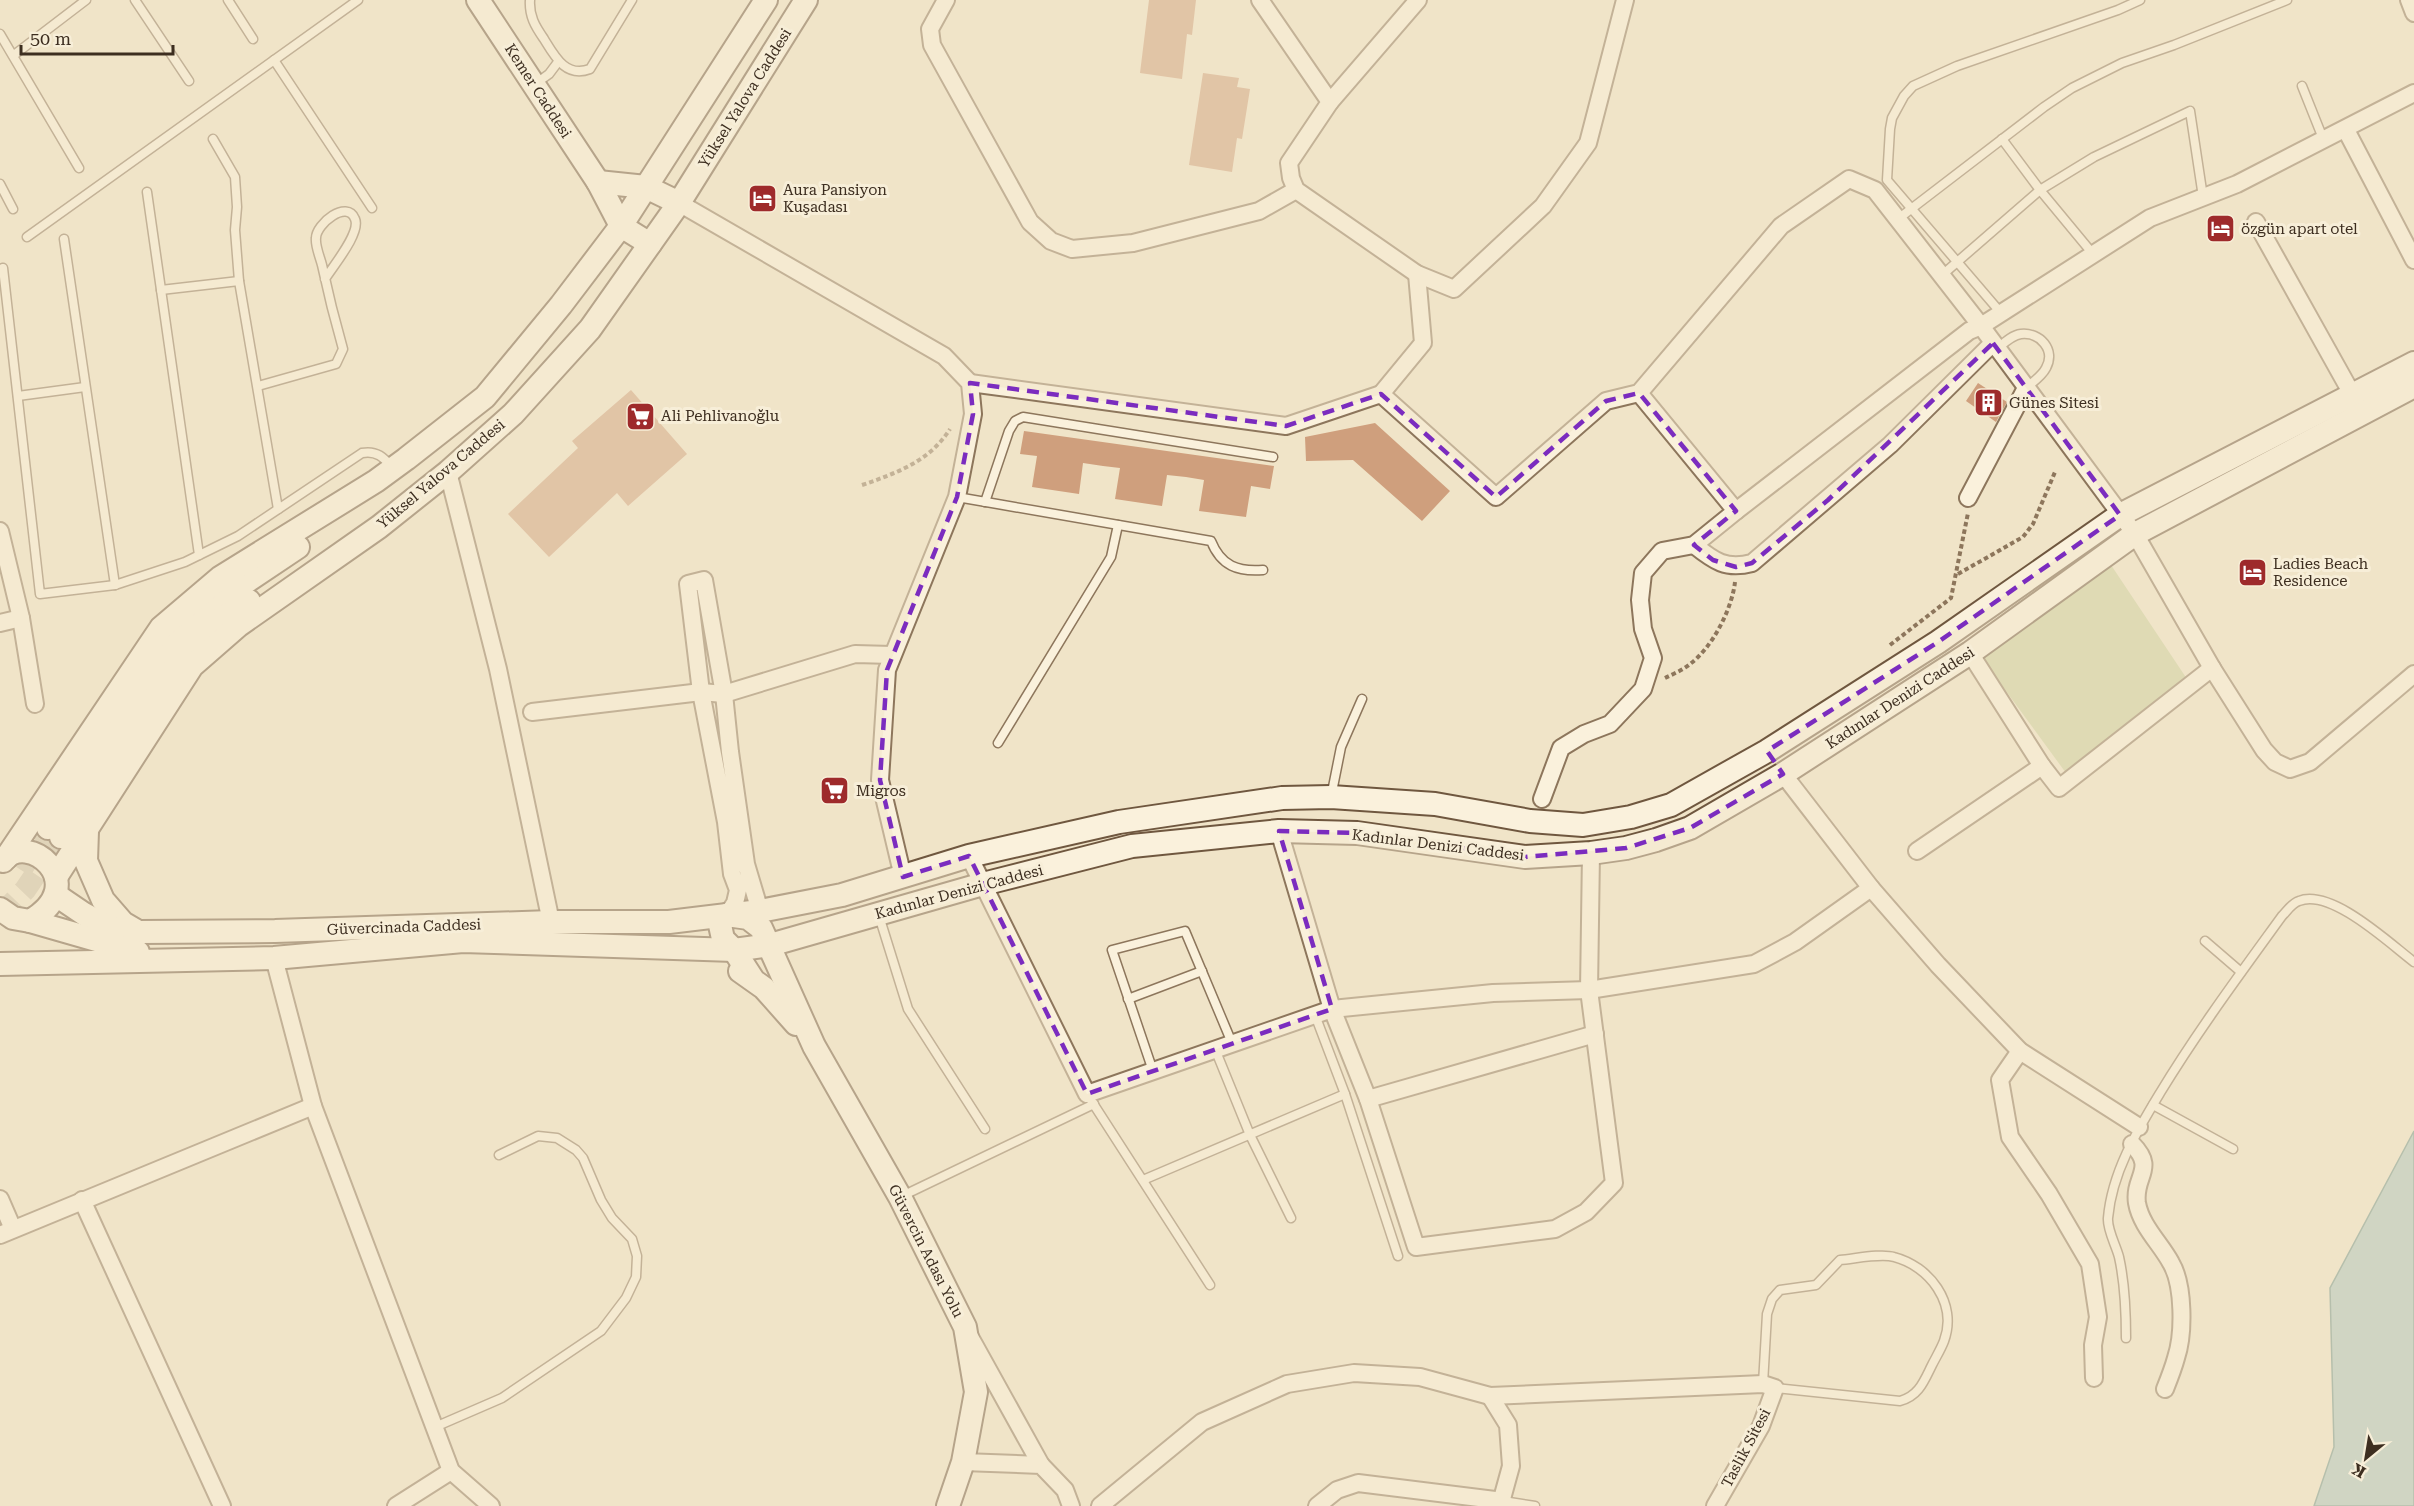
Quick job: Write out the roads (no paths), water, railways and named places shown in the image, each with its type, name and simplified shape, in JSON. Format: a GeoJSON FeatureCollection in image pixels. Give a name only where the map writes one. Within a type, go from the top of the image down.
{"type":"FeatureCollection","features":[{"type":"Feature","properties":{"kind":"main road","name":"Kemer Caddesi"},"geometry":{"type":"LineString","coordinates":[[478,0],[598,182],[621,226]]}},
{"type":"Feature","properties":{"kind":"main road","name":"Yüksel Yalova Caddesi"},"geometry":{"type":"LineString","coordinates":[[3,861],[161,628],[221,578],[385,475],[485,397],[561,305],[621,226],[766,0]]}},
{"type":"Feature","properties":{"kind":"main road","name":"Yüksel Yalova Caddesi"},"geometry":{"type":"LineString","coordinates":[[11,920],[51,905],[56,886],[87,830],[192,666],[239,624],[379,527],[448,472],[513,414],[590,329],[679,203],[806,0]]}},
{"type":"Feature","properties":{"kind":"main road"},"geometry":{"type":"LineString","coordinates":[[598,182],[646,187],[679,203]]}},
{"type":"Feature","properties":{"kind":"main road"},"geometry":{"type":"LineString","coordinates":[[621,226],[650,244]]}},
{"type":"Feature","properties":{"kind":"main road","name":"Kadınlar Denizi Caddesi"},"geometry":{"type":"LineString","coordinates":[[760,910],[842,895],[969,856],[1119,822],[1282,798],[1331,797],[1435,804],[1530,821],[1583,825],[1631,817],[1671,805],[1767,751],[1938,642],[2120,515],[2414,363]]}},
{"type":"Feature","properties":{"kind":"main road","name":"Kadınlar Denizi Caddesi"},"geometry":{"type":"LineString","coordinates":[[675,947],[734,950],[770,945],[983,884],[1132,846],[1279,831],[1357,833],[1525,857],[1591,853],[1626,848],[1690,828],[1783,774],[1970,653],[2135,534],[2414,386]]}},
{"type":"Feature","properties":{"kind":"main road"},"geometry":{"type":"LineString","coordinates":[[385,475],[356,509],[210,606],[181,633],[55,832],[188,647],[213,624],[416,496]]}},
{"type":"Feature","properties":{"kind":"main road"},"geometry":{"type":"LineString","coordinates":[[1767,751],[1783,774]]}},
{"type":"Feature","properties":{"kind":"main road"},"geometry":{"type":"LineString","coordinates":[[87,830],[86,861],[103,900],[123,924],[139,932]]}},
{"type":"Feature","properties":{"kind":"main road","name":"Güvercinada Caddesi"},"geometry":{"type":"LineString","coordinates":[[3,861],[16,852],[37,855],[51,866],[56,886],[84,914],[108,927],[139,932],[275,931],[551,922],[669,922],[760,910]]}},
{"type":"Feature","properties":{"kind":"main road"},"geometry":{"type":"LineString","coordinates":[[760,910],[770,945]]}},
{"type":"Feature","properties":{"kind":"main road"},"geometry":{"type":"LineString","coordinates":[[752,978],[734,950],[723,939],[720,925],[727,915],[748,918],[761,928],[770,945]]}},
{"type":"Feature","properties":{"kind":"main road"},"geometry":{"type":"LineString","coordinates":[[11,920],[123,949],[176,959]]}},
{"type":"Feature","properties":{"kind":"main road","name":"Güvercinada Caddesi"},"geometry":{"type":"LineString","coordinates":[[0,964],[274,958],[462,941],[675,947]]}},
{"type":"Feature","properties":{"kind":"main road","name":"Güvercin Adası Yolu"},"geometry":{"type":"LineString","coordinates":[[770,945],[814,1046],[900,1197],[965,1327],[976,1392],[963,1462],[948,1506]]}},
{"type":"Feature","properties":{"kind":"main road","name":"Güvercin Adası Yolu"},"geometry":{"type":"LineString","coordinates":[[675,947],[712,957],[752,978],[779,1003],[814,1046]]}},
{"type":"Feature","properties":{"kind":"street"},"geometry":{"type":"LineString","coordinates":[[946,0],[930,29],[932,45],[1030,222],[1051,241],[1072,249],[1133,243],[1259,211],[1296,190]]}},
{"type":"Feature","properties":{"kind":"street"},"geometry":{"type":"LineString","coordinates":[[1260,0],[1330,102]]}},
{"type":"Feature","properties":{"kind":"street"},"geometry":{"type":"LineString","coordinates":[[1418,0],[1330,102],[1289,163],[1291,178],[1296,190],[1418,274],[1454,289],[1543,206],[1588,143],[1625,0]]}},
{"type":"Feature","properties":{"kind":"street"},"geometry":{"type":"LineString","coordinates":[[2409,0],[2414,13]]}},
{"type":"Feature","properties":{"kind":"street"},"geometry":{"type":"LineString","coordinates":[[1542,799],[1561,748],[1584,734],[1610,724],[1643,689],[1653,658],[1643,629],[1640,600],[1643,573],[1662,551],[1694,544],[1969,331],[1981,326],[2150,218],[2237,184],[2346,130],[2414,93]]}},
{"type":"Feature","properties":{"kind":"street"},"geometry":{"type":"LineString","coordinates":[[2346,130],[2414,260]]}},
{"type":"Feature","properties":{"kind":"street"},"geometry":{"type":"LineString","coordinates":[[1381,394],[1496,497],[1606,401],[1639,393],[1781,226],[1849,179],[1875,190],[1904,214],[1941,276],[1981,326],[2135,534],[2212,668],[2264,750],[2275,762],[2290,769],[2310,762],[2414,674]]}},
{"type":"Feature","properties":{"kind":"street"},"geometry":{"type":"LineString","coordinates":[[679,203],[944,356],[970,383],[1286,426],[1381,394],[1423,343],[1418,274]]}},
{"type":"Feature","properties":{"kind":"street"},"geometry":{"type":"LineString","coordinates":[[2256,222],[2352,394]]}},
{"type":"Feature","properties":{"kind":"street"},"geometry":{"type":"LineString","coordinates":[[1694,544],[1713,560],[1736,567],[1752,563],[1890,445],[1995,346]]}},
{"type":"Feature","properties":{"kind":"street"},"geometry":{"type":"LineString","coordinates":[[903,877],[880,780],[887,670],[957,497],[973,414],[970,383]]}},
{"type":"Feature","properties":{"kind":"street"},"geometry":{"type":"LineString","coordinates":[[1968,498],[2026,388]]}},
{"type":"Feature","properties":{"kind":"street"},"geometry":{"type":"LineString","coordinates":[[1639,393],[1736,511]]}},
{"type":"Feature","properties":{"kind":"street"},"geometry":{"type":"LineString","coordinates":[[448,472],[498,669],[551,922]]}},
{"type":"Feature","properties":{"kind":"street"},"geometry":{"type":"LineString","coordinates":[[0,531],[21,618],[35,704]]}},
{"type":"Feature","properties":{"kind":"street"},"geometry":{"type":"LineString","coordinates":[[727,915],[735,903],[738,890],[732,874],[726,822],[701,692],[688,584],[704,580],[724,694],[729,752],[746,864],[760,910]]}},
{"type":"Feature","properties":{"kind":"street"},"geometry":{"type":"LineString","coordinates":[[0,623],[21,618]]}},
{"type":"Feature","properties":{"kind":"street"},"geometry":{"type":"LineString","coordinates":[[1970,653],[2042,766],[2059,788],[2212,668]]}},
{"type":"Feature","properties":{"kind":"street"},"geometry":{"type":"LineString","coordinates":[[532,712],[701,692],[724,694],[855,654],[892,655]]}},
{"type":"Feature","properties":{"kind":"street"},"geometry":{"type":"LineString","coordinates":[[1917,851],[2042,766]]}},
{"type":"Feature","properties":{"kind":"street"},"geometry":{"type":"LineString","coordinates":[[1783,774],[1871,888],[1938,965],[2020,1051],[2139,1127]]}},
{"type":"Feature","properties":{"kind":"street"},"geometry":{"type":"LineString","coordinates":[[1279,831],[1332,1009],[1368,1099],[1416,1247],[1555,1229],[1587,1212],[1614,1183],[1589,990],[1591,853]]}},
{"type":"Feature","properties":{"kind":"street"},"geometry":{"type":"LineString","coordinates":[[969,856],[1090,1099],[1153,1071],[1332,1009],[1493,993],[1589,990],[1754,964],[1795,942],[1871,888]]}},
{"type":"Feature","properties":{"kind":"street"},"geometry":{"type":"LineString","coordinates":[[274,958],[313,1106],[451,1471],[491,1506]]}},
{"type":"Feature","properties":{"kind":"street"},"geometry":{"type":"LineString","coordinates":[[1368,1099],[1595,1034]]}},
{"type":"Feature","properties":{"kind":"street"},"geometry":{"type":"LineString","coordinates":[[2020,1051],[2001,1080],[2010,1137],[2049,1194],[2090,1264],[2098,1317],[2093,1345],[2094,1378]]}},
{"type":"Feature","properties":{"kind":"street"},"geometry":{"type":"LineString","coordinates":[[0,1199],[7,1232],[313,1106]]}},
{"type":"Feature","properties":{"kind":"street"},"geometry":{"type":"LineString","coordinates":[[2132,1144],[2141,1154],[2144,1165],[2138,1186],[2139,1212],[2172,1264],[2179,1288],[2181,1326],[2177,1357],[2165,1389]]}},
{"type":"Feature","properties":{"kind":"street"},"geometry":{"type":"LineString","coordinates":[[82,1200],[222,1506]]}},
{"type":"Feature","properties":{"kind":"street"},"geometry":{"type":"LineString","coordinates":[[965,1327],[1041,1465],[1065,1490],[1071,1506]]}},
{"type":"Feature","properties":{"kind":"street"},"geometry":{"type":"LineString","coordinates":[[1100,1506],[1202,1422],[1287,1384],[1354,1373],[1420,1377],[1490,1396],[1769,1386]]}},
{"type":"Feature","properties":{"kind":"street","name":"Taslik Sitesi"},"geometry":{"type":"LineString","coordinates":[[1714,1506],[1761,1426],[1769,1386]]}},
{"type":"Feature","properties":{"kind":"street"},"geometry":{"type":"LineString","coordinates":[[1317,1506],[1337,1490],[1358,1484],[1502,1504],[1511,1466],[1508,1425],[1490,1396]]}},
{"type":"Feature","properties":{"kind":"street"},"geometry":{"type":"LineString","coordinates":[[963,1462],[1041,1465]]}},
{"type":"Feature","properties":{"kind":"street"},"geometry":{"type":"LineString","coordinates":[[396,1506],[451,1471]]}},
{"type":"Feature","properties":{"kind":"lane"},"geometry":{"type":"LineString","coordinates":[[135,0],[189,81]]}},
{"type":"Feature","properties":{"kind":"lane"},"geometry":{"type":"LineString","coordinates":[[228,0],[253,39]]}},
{"type":"Feature","properties":{"kind":"lane"},"geometry":{"type":"LineString","coordinates":[[27,237],[358,0]]}},
{"type":"Feature","properties":{"kind":"lane"},"geometry":{"type":"LineString","coordinates":[[530,0],[529,10],[533,21],[558,62],[574,71],[590,69],[632,0]]}},
{"type":"Feature","properties":{"kind":"lane"},"geometry":{"type":"LineString","coordinates":[[2001,313],[1958,262],[1904,214],[1887,180],[1892,118],[1904,96],[1913,86],[1957,66],[2118,10],[2140,0]]}},
{"type":"Feature","properties":{"kind":"lane"},"geometry":{"type":"LineString","coordinates":[[1904,214],[2044,107],[2096,75],[2282,1]]}},
{"type":"Feature","properties":{"kind":"lane"},"geometry":{"type":"LineString","coordinates":[[14,55],[81,2]]}},
{"type":"Feature","properties":{"kind":"lane"},"geometry":{"type":"LineString","coordinates":[[0,34],[79,168]]}},
{"type":"Feature","properties":{"kind":"lane"},"geometry":{"type":"LineString","coordinates":[[274,60],[372,208]]}},
{"type":"Feature","properties":{"kind":"lane"},"geometry":{"type":"LineString","coordinates":[[534,85],[549,74],[558,62]]}},
{"type":"Feature","properties":{"kind":"lane"},"geometry":{"type":"LineString","coordinates":[[2302,86],[2324,141]]}},
{"type":"Feature","properties":{"kind":"lane"},"geometry":{"type":"LineString","coordinates":[[1941,276],[2040,190],[2094,157],[2190,111],[2204,197]]}},
{"type":"Feature","properties":{"kind":"lane"},"geometry":{"type":"LineString","coordinates":[[213,139],[235,177],[237,207],[235,230],[239,280],[278,509]]}},
{"type":"Feature","properties":{"kind":"lane"},"geometry":{"type":"LineString","coordinates":[[2002,139],[2040,190],[2093,254]]}},
{"type":"Feature","properties":{"kind":"lane"},"geometry":{"type":"LineString","coordinates":[[0,184],[13,209]]}},
{"type":"Feature","properties":{"kind":"lane"},"geometry":{"type":"LineString","coordinates":[[147,192],[199,555]]}},
{"type":"Feature","properties":{"kind":"lane"},"geometry":{"type":"LineString","coordinates":[[258,386],[336,364],[343,349],[325,279],[315,238],[317,232],[337,213],[343,211],[353,216],[356,222],[354,234],[325,279]]}},
{"type":"Feature","properties":{"kind":"lane"},"geometry":{"type":"LineString","coordinates":[[64,239],[114,585]]}},
{"type":"Feature","properties":{"kind":"lane"},"geometry":{"type":"LineString","coordinates":[[3,268],[40,594],[114,585],[185,562],[238,536],[362,453],[380,455],[385,475]]}},
{"type":"Feature","properties":{"kind":"lane"},"geometry":{"type":"LineString","coordinates":[[161,290],[239,280]]}},
{"type":"Feature","properties":{"kind":"lane"},"geometry":{"type":"LineString","coordinates":[[1995,346],[2022,334],[2037,336],[2046,344],[2049,350],[2045,371],[2026,388]]}},
{"type":"Feature","properties":{"kind":"lane"},"geometry":{"type":"LineString","coordinates":[[18,396],[85,387]]}},
{"type":"Feature","properties":{"kind":"lane"},"geometry":{"type":"LineString","coordinates":[[985,502],[1009,431],[1015,421],[1023,417],[1273,457]]}},
{"type":"Feature","properties":{"kind":"lane"},"geometry":{"type":"LineString","coordinates":[[957,497],[1212,541],[1219,556],[1232,567],[1246,572],[1263,570]]}},
{"type":"Feature","properties":{"kind":"lane"},"geometry":{"type":"LineString","coordinates":[[999,743],[1111,557],[1118,525]]}},
{"type":"Feature","properties":{"kind":"lane"},"geometry":{"type":"LineString","coordinates":[[1331,797],[1341,747],[1362,699]]}},
{"type":"Feature","properties":{"kind":"lane"},"geometry":{"type":"LineString","coordinates":[[2126,1338],[2126,1298],[2119,1256],[2108,1221],[2112,1191],[2139,1127],[2181,1057],[2282,916],[2296,901],[2307,898],[2318,898],[2335,904],[2414,963]]}},
{"type":"Feature","properties":{"kind":"lane"},"geometry":{"type":"LineString","coordinates":[[879,914],[908,1009],[985,1128]]}},
{"type":"Feature","properties":{"kind":"lane"},"geometry":{"type":"LineString","coordinates":[[1153,1071],[1112,950],[1185,930],[1232,1043]]}},
{"type":"Feature","properties":{"kind":"lane"},"geometry":{"type":"LineString","coordinates":[[2205,941],[2241,972]]}},
{"type":"Feature","properties":{"kind":"lane"},"geometry":{"type":"LineString","coordinates":[[1128,999],[1202,971]]}},
{"type":"Feature","properties":{"kind":"lane"},"geometry":{"type":"LineString","coordinates":[[1315,1015],[1345,1094],[1398,1256]]}},
{"type":"Feature","properties":{"kind":"lane"},"geometry":{"type":"LineString","coordinates":[[1215,1049],[1250,1135],[1291,1218]]}},
{"type":"Feature","properties":{"kind":"lane"},"geometry":{"type":"LineString","coordinates":[[1143,1180],[1345,1094]]}},
{"type":"Feature","properties":{"kind":"lane"},"geometry":{"type":"LineString","coordinates":[[900,1197],[1090,1099],[1210,1285]]}},
{"type":"Feature","properties":{"kind":"lane"},"geometry":{"type":"LineString","coordinates":[[2153,1105],[2233,1149]]}},
{"type":"Feature","properties":{"kind":"lane"},"geometry":{"type":"LineString","coordinates":[[435,1427],[502,1398],[601,1331],[626,1298],[636,1277],[637,1256],[632,1239],[612,1218],[601,1200],[583,1158],[576,1150],[557,1138],[538,1136],[499,1155]]}},
{"type":"Feature","properties":{"kind":"lane"},"geometry":{"type":"LineString","coordinates":[[1891,1256],[1914,1264],[1937,1286],[1947,1312],[1945,1340],[1921,1387],[1912,1396],[1900,1401],[1769,1386],[1767,1314],[1772,1299],[1780,1290],[1816,1285],[1840,1260],[1891,1256]]}},
{"type":"Feature","properties":{"kind":"lane"},"geometry":{"type":"LineString","coordinates":[[1502,1504],[1535,1506]]}},
{"type":"Feature","properties":{"kind":"water"},"geometry":{"type":"Polygon","coordinates":[[[2414,1131],[2414,1506],[2314,1506],[2334,1447],[2330,1288],[2414,1131]]]}},
{"type":"Feature","properties":{"kind":"tunnel"},"geometry":{"type":"LineString","coordinates":[[21,870],[48,828]]}},
{"type":"Feature","properties":{"kind":"tunnel"},"geometry":{"type":"LineString","coordinates":[[0,916],[25,890],[61,837]]}},
{"type":"Feature","properties":{"kind":"place","name":"Aura Pansiyon Kuşadası"},"geometry":{"type":"Point","coordinates":[762,199]}},
{"type":"Feature","properties":{"kind":"place","name":"özgün apart otel"},"geometry":{"type":"Point","coordinates":[2220,229]}},
{"type":"Feature","properties":{"kind":"place","name":"Günes Sitesi"},"geometry":{"type":"Point","coordinates":[1988,403]}},
{"type":"Feature","properties":{"kind":"place","name":"Ali Pehlivanoğlu"},"geometry":{"type":"Point","coordinates":[640,416]}},
{"type":"Feature","properties":{"kind":"place","name":"Ladies Beach Residence"},"geometry":{"type":"Point","coordinates":[2252,573]}},
{"type":"Feature","properties":{"kind":"place","name":"Migros"},"geometry":{"type":"Point","coordinates":[835,791]}}]}
